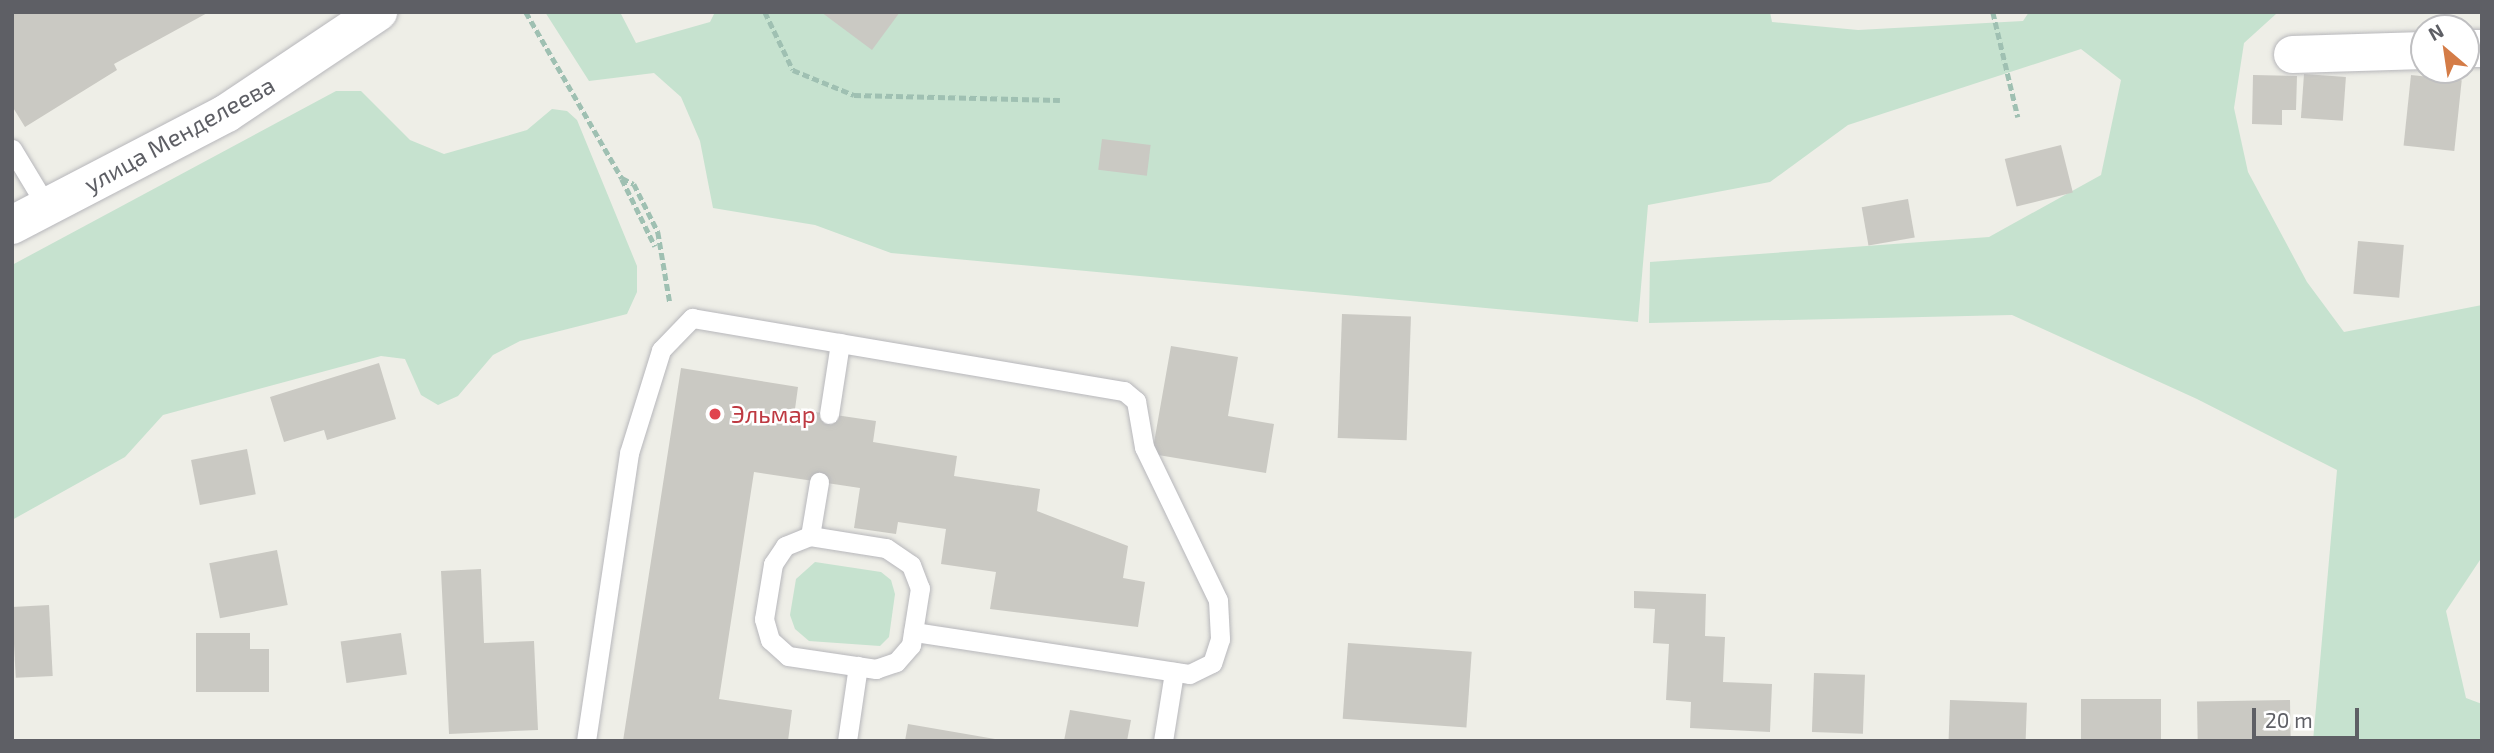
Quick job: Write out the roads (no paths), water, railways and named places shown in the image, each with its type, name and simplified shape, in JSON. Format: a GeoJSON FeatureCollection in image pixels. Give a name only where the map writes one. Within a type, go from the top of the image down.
{"type":"FeatureCollection","features":[{"type":"Feature","properties":{"kind":"main road","name":"улица Менделеева"},"geometry":{"type":"LineString","coordinates":[[12,225],[227,113],[378,12]]}},
{"type":"Feature","properties":{"kind":"street"},"geometry":{"type":"LineString","coordinates":[[2292,54],[2410,50]]}},
{"type":"Feature","properties":{"kind":"lane"},"geometry":{"type":"LineString","coordinates":[[12,149],[47,207]]}},
{"type":"Feature","properties":{"kind":"lane"},"geometry":{"type":"LineString","coordinates":[[586,741],[627,462],[661,350],[677,330],[692,318],[1131,394],[1144,447],[1220,612],[1212,663],[1196,673],[1174,672],[914,632]]}},
{"type":"Feature","properties":{"kind":"lane"},"geometry":{"type":"LineString","coordinates":[[829,414],[840,343]]}},
{"type":"Feature","properties":{"kind":"lane"},"geometry":{"type":"LineString","coordinates":[[810,536],[819,482]]}},
{"type":"Feature","properties":{"kind":"lane"},"geometry":{"type":"LineString","coordinates":[[810,536],[886,548],[904,557],[920,589],[914,632],[896,662],[876,669],[788,656],[765,629],[773,564],[785,546],[810,536]]}},
{"type":"Feature","properties":{"kind":"lane"},"geometry":{"type":"LineString","coordinates":[[846,741],[858,666]]}},
{"type":"Feature","properties":{"kind":"lane"},"geometry":{"type":"LineString","coordinates":[[1163,741],[1174,672]]}},
{"type":"Feature","properties":{"kind":"place","name":"Эльмар"},"geometry":{"type":"Point","coordinates":[715,414]}}]}
